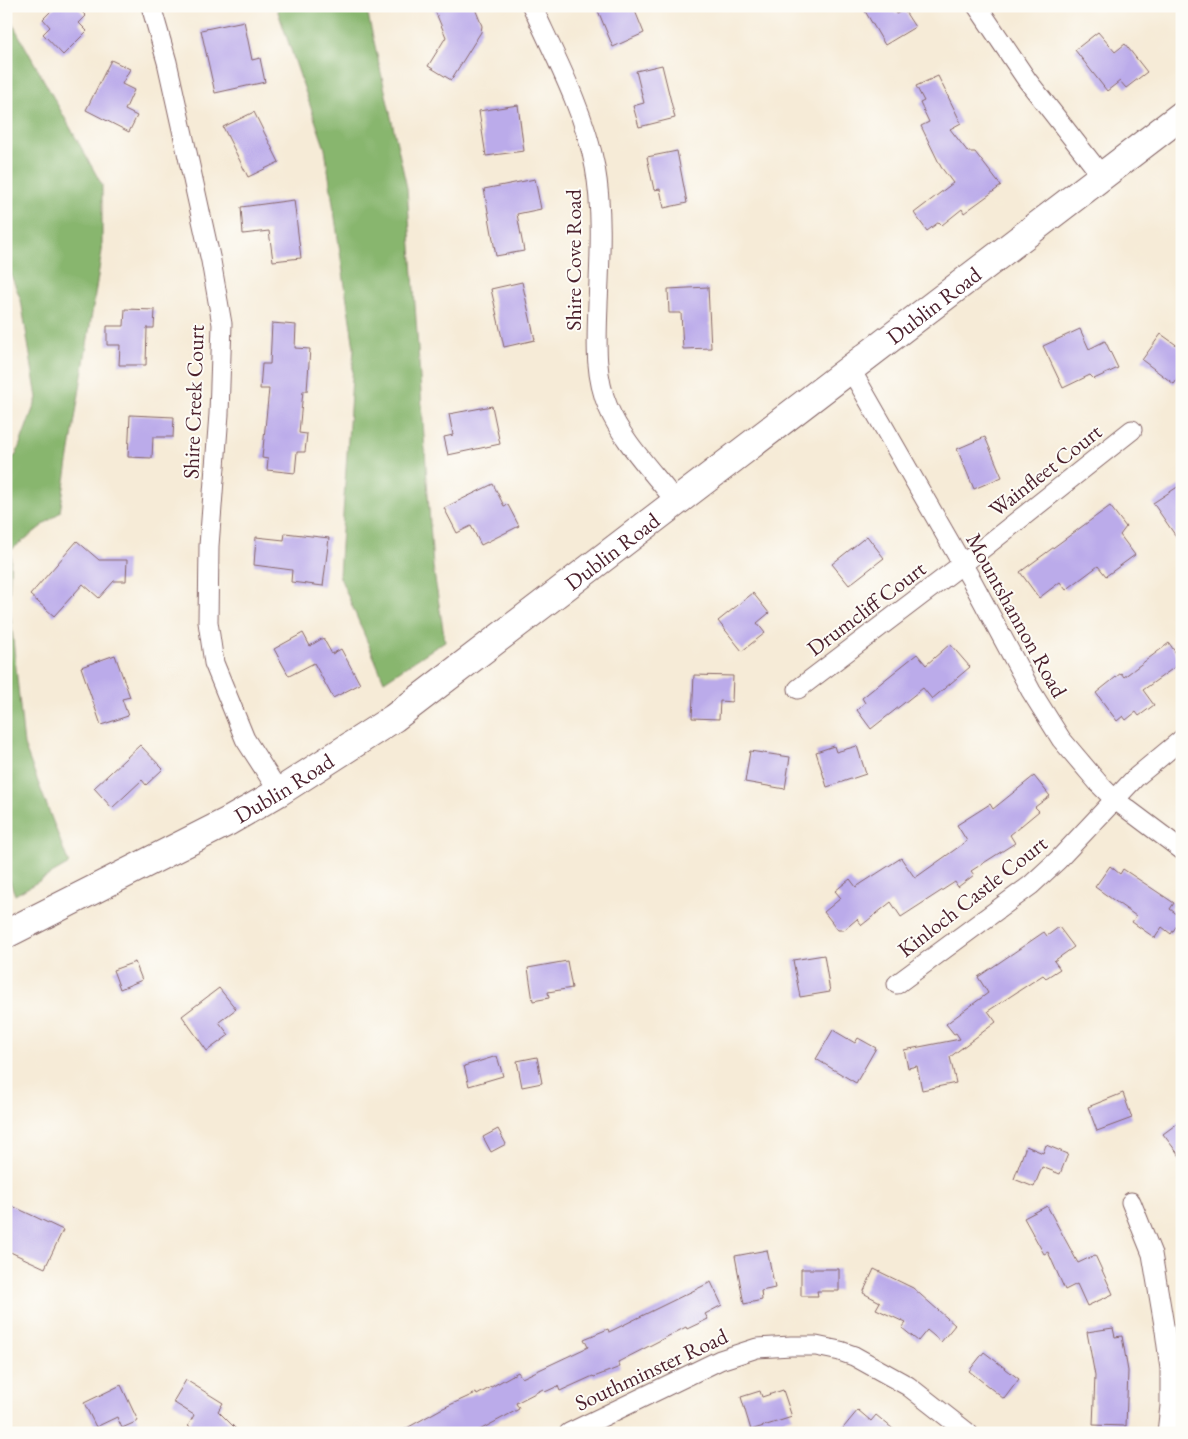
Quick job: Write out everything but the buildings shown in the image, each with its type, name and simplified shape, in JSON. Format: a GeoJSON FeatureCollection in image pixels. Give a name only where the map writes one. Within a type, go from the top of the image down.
{"type":"FeatureCollection","features":[{"type":"Feature","properties":{"kind":"main road","name":"Dublin Road"},"geometry":{"type":"LineString","coordinates":[[6,934],[229,821],[279,792],[394,718],[1182,115]]}},
{"type":"Feature","properties":{"kind":"street","name":"Shire Creek Court"},"geometry":{"type":"LineString","coordinates":[[150,6],[167,62],[211,261],[222,324],[219,414],[209,556],[208,622],[214,663],[245,739],[279,792]]}},
{"type":"Feature","properties":{"kind":"street","name":"Shire Cove Road"},"geometry":{"type":"LineString","coordinates":[[532,6],[558,62],[588,137],[596,169],[600,261],[596,355],[600,384],[608,409],[626,438],[676,502]]}},
{"type":"Feature","properties":{"kind":"street"},"geometry":{"type":"LineString","coordinates":[[977,6],[1028,80],[1102,176]]}},
{"type":"Feature","properties":{"kind":"street","name":"Mountshannon Road"},"geometry":{"type":"LineString","coordinates":[[851,370],[962,564],[1031,691],[1061,739],[1100,785],[1114,798],[1182,850]]}},
{"type":"Feature","properties":{"kind":"street","name":"Wainfleet Court"},"geometry":{"type":"LineString","coordinates":[[962,564],[1132,430]]}},
{"type":"Feature","properties":{"kind":"street","name":"Drumcliff Court"},"geometry":{"type":"LineString","coordinates":[[798,690],[962,564]]}},
{"type":"Feature","properties":{"kind":"street","name":"Kinloch Castle Court"},"geometry":{"type":"LineString","coordinates":[[897,984],[1031,885],[1058,860],[1134,778],[1182,739]]}},
{"type":"Feature","properties":{"kind":"street"},"geometry":{"type":"LineString","coordinates":[[1130,1202],[1152,1254],[1165,1331],[1170,1369],[1168,1433]]}},
{"type":"Feature","properties":{"kind":"street","name":"Southminster Road"},"geometry":{"type":"LineString","coordinates":[[569,1433],[720,1360],[757,1348],[791,1346],[816,1346],[854,1356],[908,1386],[960,1430]]}},
{"type":"Feature","properties":{"kind":"green space"},"geometry":{"type":"Polygon","coordinates":[[[276,6],[366,6],[407,188],[433,567],[445,641],[384,681],[339,575],[354,348],[325,149],[276,6]]]}},
{"type":"Feature","properties":{"kind":"green space"},"geometry":{"type":"Polygon","coordinates":[[[6,12],[102,185],[102,251],[60,512],[11,550],[9,601],[24,745],[69,864],[15,895],[6,871],[6,463],[16,455],[37,398],[21,300],[6,263],[6,12]]]}}]}
